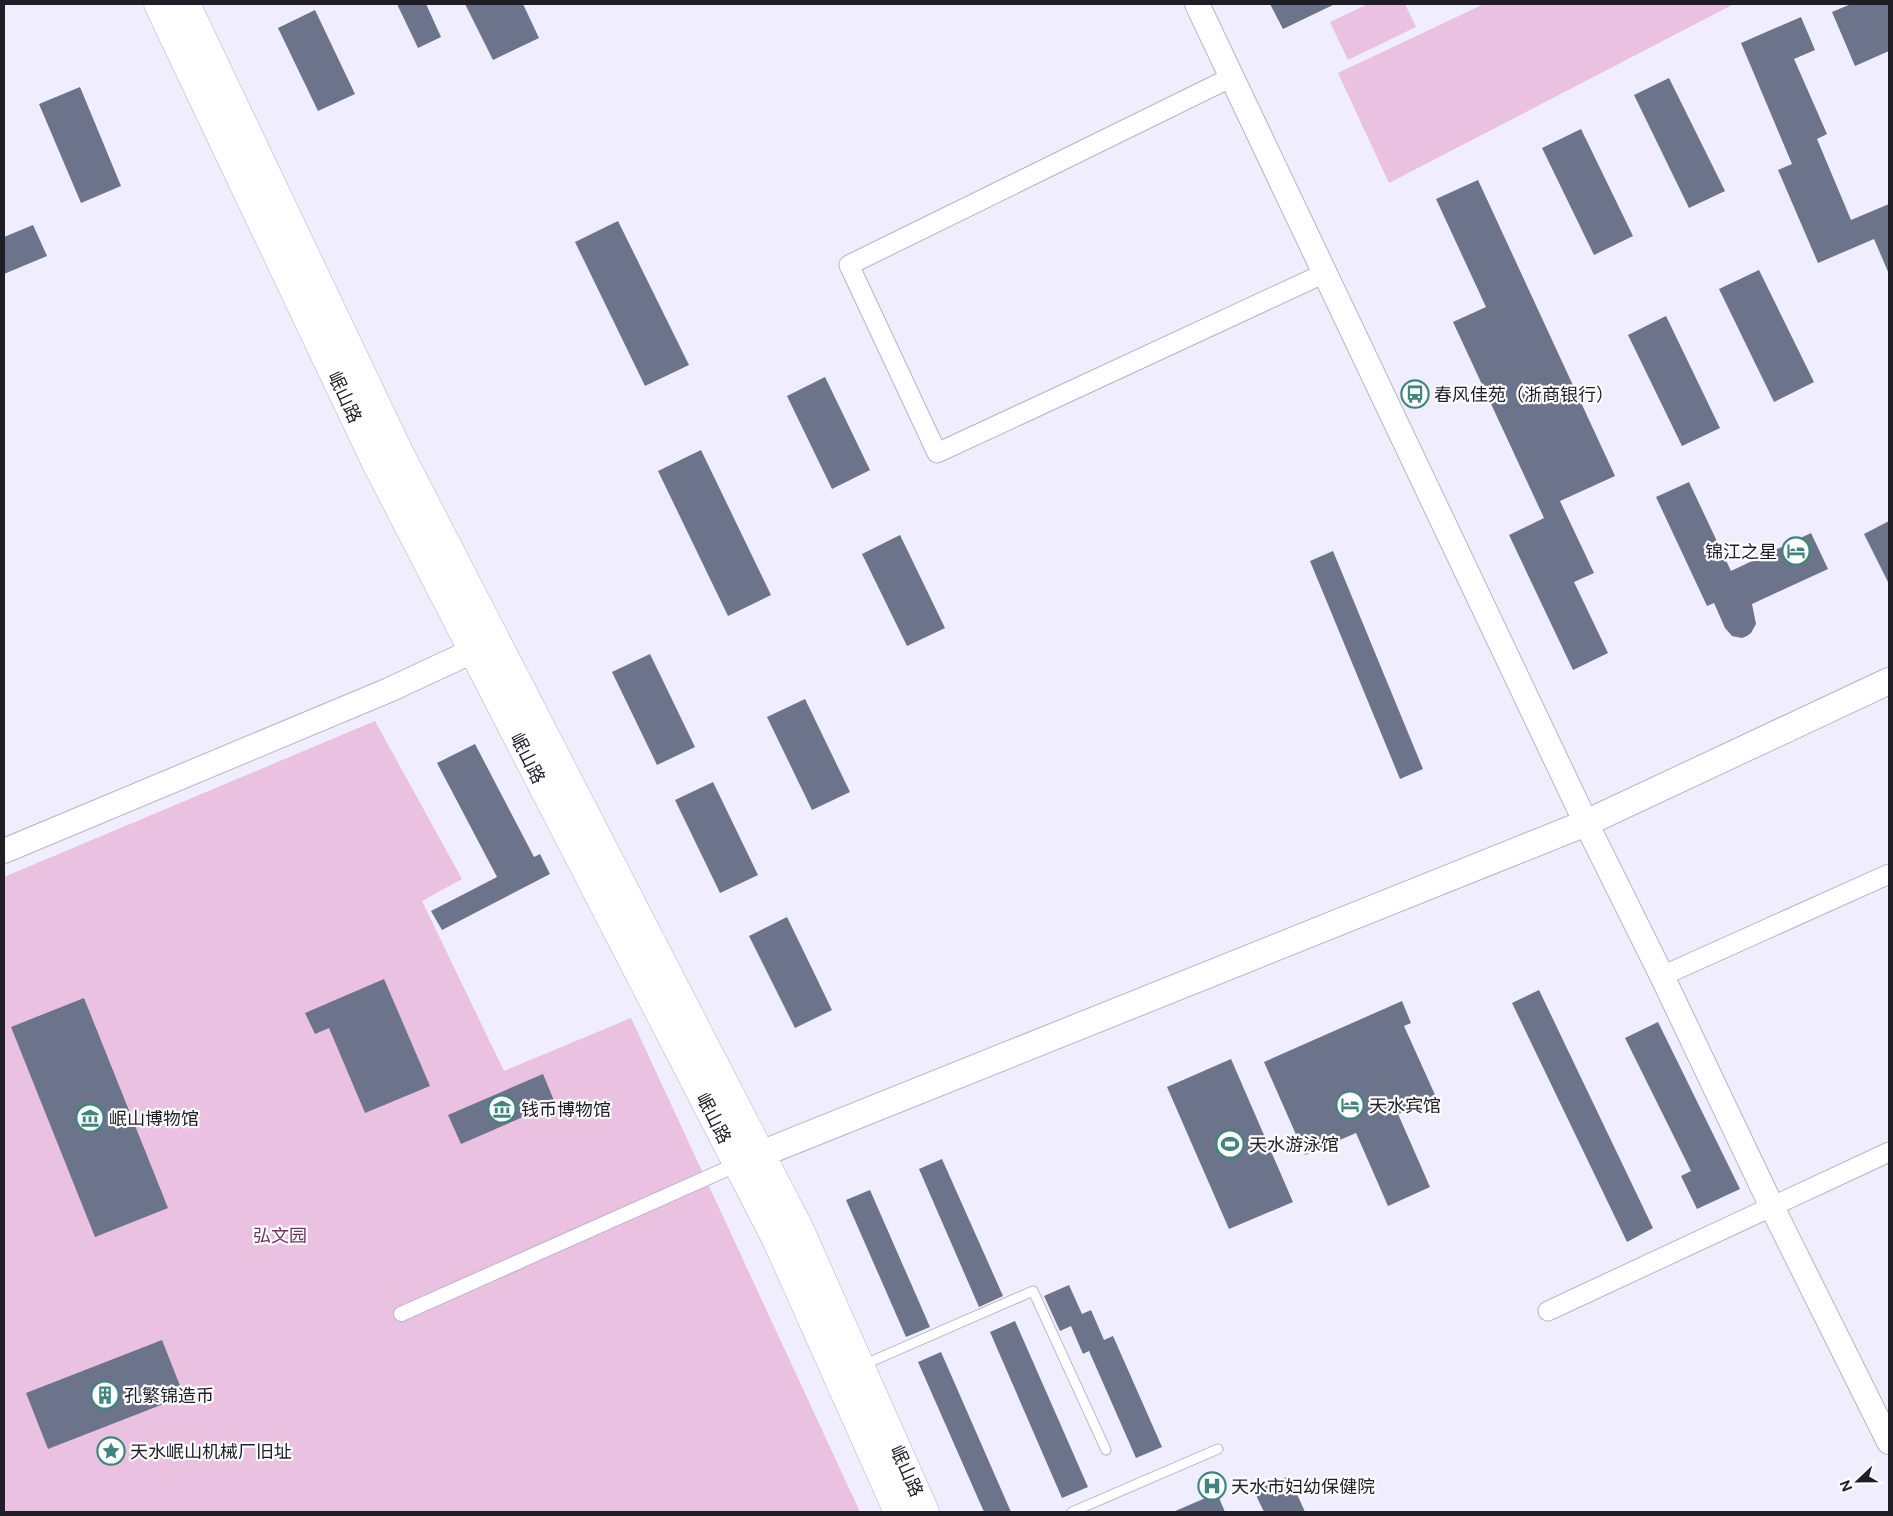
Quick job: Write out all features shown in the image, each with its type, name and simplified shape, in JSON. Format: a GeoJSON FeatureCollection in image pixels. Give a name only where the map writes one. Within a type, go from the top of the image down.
{"type":"FeatureCollection","features":[{"type":"Feature","properties":{"kind":"main road","name":"岷山路"},"geometry":{"type":"LineString","coordinates":[[158,4],[376,463],[485,646],[750,1158],[800,1230],[925,1512]]}},
{"type":"Feature","properties":{"kind":"main road","name":"岷山路"},"geometry":{"type":"LineString","coordinates":[[186,4],[399,452],[485,646]]}},
{"type":"Feature","properties":{"kind":"main road"},"geometry":{"type":"LineString","coordinates":[[750,1158],[1586,823],[1889,681]]}},
{"type":"Feature","properties":{"kind":"main road","name":"岷山路"},"geometry":{"type":"LineString","coordinates":[[750,1158],[777,1241],[898,1512]]}},
{"type":"Feature","properties":{"kind":"street"},"geometry":{"type":"LineString","coordinates":[[1198,4],[1586,823],[1662,976],[1772,1207],[1889,1442]]}},
{"type":"Feature","properties":{"kind":"street"},"geometry":{"type":"LineString","coordinates":[[1232,77],[849,265],[937,453],[1325,273]]}},
{"type":"Feature","properties":{"kind":"street"},"geometry":{"type":"LineString","coordinates":[[4,851],[389,690],[485,646]]}},
{"type":"Feature","properties":{"kind":"street"},"geometry":{"type":"LineString","coordinates":[[1662,976],[1889,874]]}},
{"type":"Feature","properties":{"kind":"street"},"geometry":{"type":"LineString","coordinates":[[1548,1311],[1889,1152]]}},
{"type":"Feature","properties":{"kind":"street"},"geometry":{"type":"LineString","coordinates":[[401,1314],[750,1158]]}},
{"type":"Feature","properties":{"kind":"lane"},"geometry":{"type":"LineString","coordinates":[[860,1366],[1033,1291],[1106,1450]]}},
{"type":"Feature","properties":{"kind":"lane"},"geometry":{"type":"LineString","coordinates":[[1072,1512],[1218,1449]]}},
{"type":"Feature","properties":{"kind":"green space"},"geometry":{"type":"Polygon","coordinates":[[[1368,4],[1405,4],[1416,27],[1348,60],[1330,22],[1368,4]]]}},
{"type":"Feature","properties":{"kind":"green space"},"geometry":{"type":"Polygon","coordinates":[[[1484,4],[1734,4],[1389,183],[1338,73],[1484,4]]]}},
{"type":"Feature","properties":{"kind":"green space","name":"弘文园"},"geometry":{"type":"Polygon","coordinates":[[[375,721],[462,879],[422,901],[504,1071],[631,1018],[860,1512],[4,1512],[4,877],[375,721]]]}},
{"type":"Feature","properties":{"kind":"building"},"geometry":{"type":"Polygon","coordinates":[[[397,4],[426,4],[441,37],[418,48],[397,4]]]}},
{"type":"Feature","properties":{"kind":"building"},"geometry":{"type":"Polygon","coordinates":[[[465,4],[523,4],[539,38],[493,60],[465,4]]]}},
{"type":"Feature","properties":{"kind":"building"},"geometry":{"type":"Polygon","coordinates":[[[1270,4],[1335,4],[1283,29],[1270,4]]]}},
{"type":"Feature","properties":{"kind":"building"},"geometry":{"type":"Polygon","coordinates":[[[1851,4],[1889,4],[1889,51],[1855,66],[1832,12],[1851,4]]]}},
{"type":"Feature","properties":{"kind":"building"},"geometry":{"type":"Polygon","coordinates":[[[315,10],[355,94],[318,111],[278,28],[315,10]]]}},
{"type":"Feature","properties":{"kind":"building"},"geometry":{"type":"Polygon","coordinates":[[[1801,17],[1815,50],[1794,59],[1827,134],[1817,139],[1851,220],[1889,204],[1889,274],[1874,239],[1818,263],[1778,170],[1792,164],[1741,43],[1801,17]]]}},
{"type":"Feature","properties":{"kind":"building"},"geometry":{"type":"Polygon","coordinates":[[[1669,78],[1725,191],[1689,208],[1634,95],[1669,78]]]}},
{"type":"Feature","properties":{"kind":"building"},"geometry":{"type":"Polygon","coordinates":[[[80,87],[121,186],[81,203],[39,104],[80,87]]]}},
{"type":"Feature","properties":{"kind":"building"},"geometry":{"type":"Polygon","coordinates":[[[1581,129],[1633,236],[1594,255],[1542,148],[1581,129]]]}},
{"type":"Feature","properties":{"kind":"building"},"geometry":{"type":"Polygon","coordinates":[[[1478,180],[1615,476],[1560,501],[1594,573],[1574,582],[1608,653],[1573,670],[1509,535],[1544,518],[1453,322],[1486,307],[1436,199],[1478,180]]]}},
{"type":"Feature","properties":{"kind":"building"},"geometry":{"type":"Polygon","coordinates":[[[618,221],[689,365],[645,386],[575,242],[618,221]]]}},
{"type":"Feature","properties":{"kind":"building"},"geometry":{"type":"Polygon","coordinates":[[[33,225],[47,256],[4,274],[4,237],[33,225]]]}},
{"type":"Feature","properties":{"kind":"building"},"geometry":{"type":"Polygon","coordinates":[[[1759,270],[1814,382],[1774,402],[1719,289],[1759,270]]]}},
{"type":"Feature","properties":{"kind":"building"},"geometry":{"type":"Polygon","coordinates":[[[1666,316],[1720,428],[1682,446],[1628,335],[1666,316]]]}},
{"type":"Feature","properties":{"kind":"building"},"geometry":{"type":"Polygon","coordinates":[[[825,377],[870,470],[832,489],[787,396],[825,377]]]}},
{"type":"Feature","properties":{"kind":"building"},"geometry":{"type":"Polygon","coordinates":[[[701,450],[771,595],[728,616],[658,471],[701,450]]]}},
{"type":"Feature","properties":{"kind":"building","name":"锦江之星"},"geometry":{"type":"Polygon","coordinates":[[[1689,482],[1731,571],[1811,533],[1828,569],[1752,604],[1756,624],[1751,633],[1742,638],[1732,636],[1725,628],[1714,603],[1707,606],[1656,497],[1689,482]]]}},
{"type":"Feature","properties":{"kind":"building"},"geometry":{"type":"Polygon","coordinates":[[[1889,521],[1889,584],[1864,534],[1889,521]]]}},
{"type":"Feature","properties":{"kind":"building"},"geometry":{"type":"Polygon","coordinates":[[[900,535],[945,628],[907,646],[862,554],[900,535]]]}},
{"type":"Feature","properties":{"kind":"building"},"geometry":{"type":"Polygon","coordinates":[[[1333,551],[1423,769],[1400,779],[1310,561],[1333,551]]]}},
{"type":"Feature","properties":{"kind":"building"},"geometry":{"type":"Polygon","coordinates":[[[650,654],[695,747],[657,765],[612,672],[650,654]]]}},
{"type":"Feature","properties":{"kind":"building"},"geometry":{"type":"Polygon","coordinates":[[[805,699],[850,792],[812,810],[767,717],[805,699]]]}},
{"type":"Feature","properties":{"kind":"building"},"geometry":{"type":"Polygon","coordinates":[[[475,744],[534,857],[540,854],[550,874],[442,930],[431,911],[497,877],[437,763],[475,744]]]}},
{"type":"Feature","properties":{"kind":"building"},"geometry":{"type":"Polygon","coordinates":[[[713,782],[758,875],[720,893],[675,800],[713,782]]]}},
{"type":"Feature","properties":{"kind":"building"},"geometry":{"type":"Polygon","coordinates":[[[787,917],[832,1010],[795,1028],[749,936],[787,917]]]}},
{"type":"Feature","properties":{"kind":"building"},"geometry":{"type":"Polygon","coordinates":[[[384,979],[430,1086],[365,1113],[329,1028],[315,1034],[305,1013],[384,979]]]}},
{"type":"Feature","properties":{"kind":"building"},"geometry":{"type":"Polygon","coordinates":[[[1539,990],[1653,1228],[1627,1242],[1512,1003],[1539,990]]]}},
{"type":"Feature","properties":{"kind":"building","name":"岷山博物馆"},"geometry":{"type":"Polygon","coordinates":[[[84,998],[168,1208],[95,1237],[11,1027],[84,998]]]}},
{"type":"Feature","properties":{"kind":"building","name":"天水宾馆"},"geometry":{"type":"Polygon","coordinates":[[[1402,1001],[1411,1023],[1404,1026],[1436,1097],[1398,1114],[1430,1187],[1388,1206],[1356,1133],[1305,1155],[1264,1062],[1402,1001]]]}},
{"type":"Feature","properties":{"kind":"building"},"geometry":{"type":"Polygon","coordinates":[[[1658,1022],[1740,1189],[1697,1209],[1681,1176],[1691,1171],[1625,1038],[1658,1022]]]}},
{"type":"Feature","properties":{"kind":"building","name":"天水游泳馆"},"geometry":{"type":"Polygon","coordinates":[[[1231,1059],[1293,1202],[1229,1229],[1167,1087],[1231,1059]]]}},
{"type":"Feature","properties":{"kind":"building","name":"钱币博物馆"},"geometry":{"type":"Polygon","coordinates":[[[543,1074],[555,1103],[461,1144],[448,1115],[543,1074]]]}},
{"type":"Feature","properties":{"kind":"building"},"geometry":{"type":"Polygon","coordinates":[[[942,1159],[1003,1296],[979,1307],[919,1169],[942,1159]]]}},
{"type":"Feature","properties":{"kind":"building"},"geometry":{"type":"Polygon","coordinates":[[[870,1190],[930,1327],[906,1337],[846,1200],[870,1190]]]}},
{"type":"Feature","properties":{"kind":"building"},"geometry":{"type":"Polygon","coordinates":[[[1069,1285],[1082,1314],[1091,1310],[1104,1340],[1113,1336],[1162,1447],[1136,1458],[1089,1351],[1083,1354],[1071,1326],[1060,1331],[1044,1296],[1069,1285]]]}},
{"type":"Feature","properties":{"kind":"building"},"geometry":{"type":"Polygon","coordinates":[[[1015,1321],[1088,1487],[1062,1498],[990,1332],[1015,1321]]]}},
{"type":"Feature","properties":{"kind":"building","name":"孔繁锦造币"},"geometry":{"type":"Polygon","coordinates":[[[162,1340],[184,1396],[48,1449],[26,1393],[162,1340]]]}},
{"type":"Feature","properties":{"kind":"building"},"geometry":{"type":"Polygon","coordinates":[[[941,1352],[1011,1512],[984,1512],[918,1362],[941,1352]]]}},
{"type":"Feature","properties":{"kind":"building"},"geometry":{"type":"Polygon","coordinates":[[[1289,1476],[1305,1512],[1264,1512],[1254,1491],[1289,1476]]]}},
{"type":"Feature","properties":{"kind":"building"},"geometry":{"type":"Polygon","coordinates":[[[1217,1493],[1225,1512],[1173,1512],[1217,1493]]]}},
{"type":"Feature","properties":{"kind":"place","name":"春风佳苑（浙商银行）"},"geometry":{"type":"Point","coordinates":[1415,394]}},
{"type":"Feature","properties":{"kind":"place","name":"锦江之星"},"geometry":{"type":"Point","coordinates":[1796,551]}},
{"type":"Feature","properties":{"kind":"place","name":"天水宾馆"},"geometry":{"type":"Point","coordinates":[1350,1105]}},
{"type":"Feature","properties":{"kind":"place","name":"钱币博物馆"},"geometry":{"type":"Point","coordinates":[502,1109]}},
{"type":"Feature","properties":{"kind":"place","name":"岷山博物馆"},"geometry":{"type":"Point","coordinates":[90,1118]}},
{"type":"Feature","properties":{"kind":"place","name":"天水游泳馆"},"geometry":{"type":"Point","coordinates":[1230,1144]}},
{"type":"Feature","properties":{"kind":"place","name":"孔繁锦造币"},"geometry":{"type":"Point","coordinates":[105,1395]}},
{"type":"Feature","properties":{"kind":"place","name":"天水岷山机械厂旧址"},"geometry":{"type":"Point","coordinates":[111,1451]}},
{"type":"Feature","properties":{"kind":"place","name":"天水市妇幼保健院"},"geometry":{"type":"Point","coordinates":[1212,1486]}}]}
